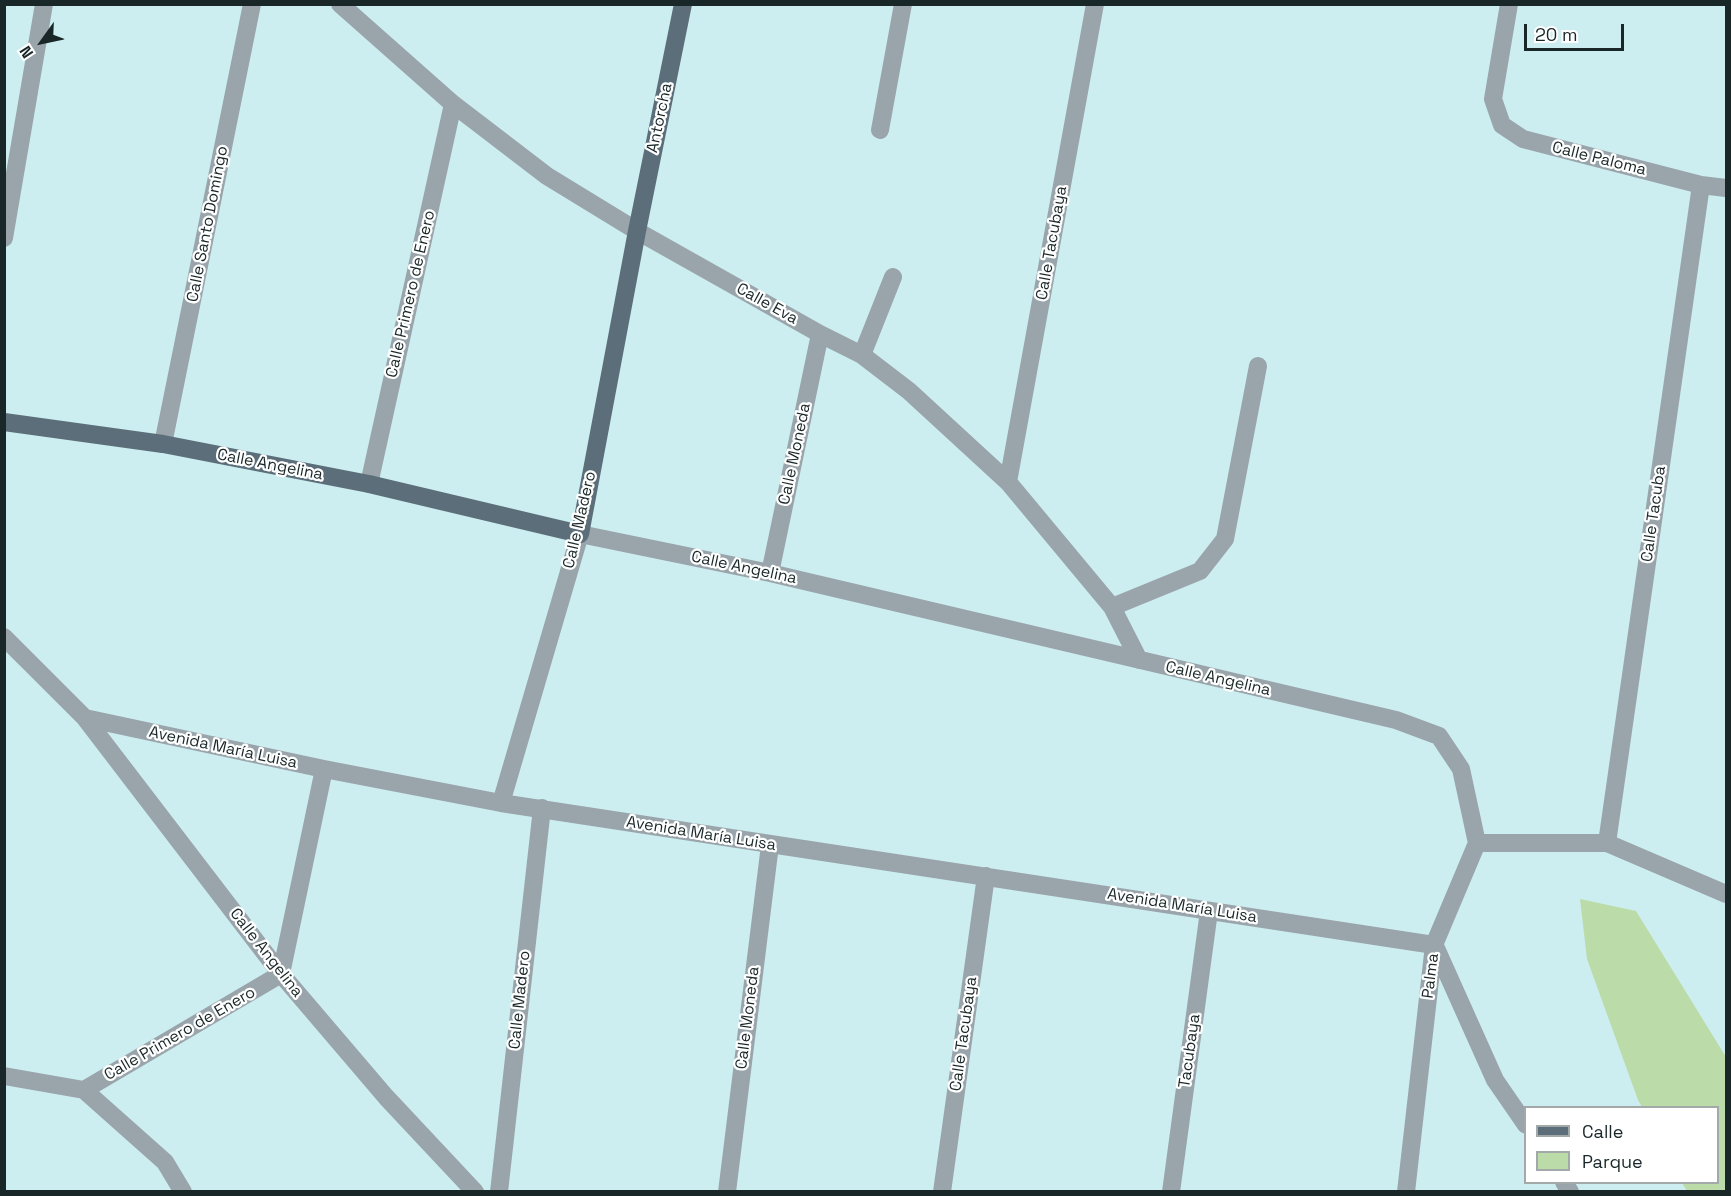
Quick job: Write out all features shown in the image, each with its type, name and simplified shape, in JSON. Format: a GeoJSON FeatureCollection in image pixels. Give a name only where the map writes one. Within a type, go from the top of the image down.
{"type":"FeatureCollection","features":[{"type":"Feature","properties":{"kind":"main road","name":"Antorcha"},"geometry":{"type":"LineString","coordinates":[[637,231],[683,4]]}},
{"type":"Feature","properties":{"kind":"main road","name":"Calle Madero"},"geometry":{"type":"LineString","coordinates":[[580,534],[637,231]]}},
{"type":"Feature","properties":{"kind":"main road","name":"Calle Angelina"},"geometry":{"type":"LineString","coordinates":[[4,422],[163,444],[369,484],[580,534]]}},
{"type":"Feature","properties":{"kind":"street"},"geometry":{"type":"LineString","coordinates":[[4,238],[44,4]]}},
{"type":"Feature","properties":{"kind":"street","name":"Calle Santo Domingo"},"geometry":{"type":"LineString","coordinates":[[163,444],[252,4]]}},
{"type":"Feature","properties":{"kind":"street","name":"Calle Eva"},"geometry":{"type":"LineString","coordinates":[[340,4],[453,104],[547,176],[637,231],[820,334],[862,355],[909,391],[1008,482],[1112,607],[1139,660]]}},
{"type":"Feature","properties":{"kind":"street"},"geometry":{"type":"LineString","coordinates":[[880,130],[903,4]]}},
{"type":"Feature","properties":{"kind":"street","name":"Calle Tacubaya"},"geometry":{"type":"LineString","coordinates":[[1008,482],[1095,4]]}},
{"type":"Feature","properties":{"kind":"street","name":"Calle Paloma"},"geometry":{"type":"LineString","coordinates":[[1509,4],[1493,99],[1502,125],[1523,139],[1701,185],[1726,188]]}},
{"type":"Feature","properties":{"kind":"street","name":"Calle Primero de Enero"},"geometry":{"type":"LineString","coordinates":[[369,484],[453,104]]}},
{"type":"Feature","properties":{"kind":"street","name":"Calle Tacuba"},"geometry":{"type":"LineString","coordinates":[[1607,843],[1701,185]]}},
{"type":"Feature","properties":{"kind":"street"},"geometry":{"type":"LineString","coordinates":[[862,355],[894,277]]}},
{"type":"Feature","properties":{"kind":"street","name":"Calle Moneda"},"geometry":{"type":"LineString","coordinates":[[770,573],[820,334]]}},
{"type":"Feature","properties":{"kind":"street"},"geometry":{"type":"LineString","coordinates":[[1112,607],[1200,571],[1225,539],[1258,366]]}},
{"type":"Feature","properties":{"kind":"street","name":"Calle Angelina"},"geometry":{"type":"LineString","coordinates":[[580,534],[770,573],[1396,720],[1439,736],[1461,769],[1477,843]]}},
{"type":"Feature","properties":{"kind":"street","name":"Calle Madero"},"geometry":{"type":"LineString","coordinates":[[501,803],[580,534]]}},
{"type":"Feature","properties":{"kind":"street"},"geometry":{"type":"LineString","coordinates":[[4,637],[85,718]]}},
{"type":"Feature","properties":{"kind":"street","name":"Calle Angelina"},"geometry":{"type":"LineString","coordinates":[[85,718],[281,974],[386,1097],[475,1191]]}},
{"type":"Feature","properties":{"kind":"street","name":"Avenida María Luisa"},"geometry":{"type":"LineString","coordinates":[[85,718],[324,769],[501,803],[1434,945]]}},
{"type":"Feature","properties":{"kind":"street"},"geometry":{"type":"LineString","coordinates":[[281,974],[324,769]]}},
{"type":"Feature","properties":{"kind":"street","name":"Calle Madero"},"geometry":{"type":"LineString","coordinates":[[499,1191],[542,808]]}},
{"type":"Feature","properties":{"kind":"street"},"geometry":{"type":"LineString","coordinates":[[1477,843],[1607,843],[1726,894]]}},
{"type":"Feature","properties":{"kind":"street","name":"Palma"},"geometry":{"type":"LineString","coordinates":[[1406,1191],[1434,945],[1477,843]]}},
{"type":"Feature","properties":{"kind":"street","name":"Calle Moneda"},"geometry":{"type":"LineString","coordinates":[[727,1191],[770,845]]}},
{"type":"Feature","properties":{"kind":"street","name":"Calle Tacubaya"},"geometry":{"type":"LineString","coordinates":[[942,1191],[986,876]]}},
{"type":"Feature","properties":{"kind":"street","name":"Tacubaya"},"geometry":{"type":"LineString","coordinates":[[1171,1191],[1209,911]]}},
{"type":"Feature","properties":{"kind":"street"},"geometry":{"type":"LineString","coordinates":[[1434,945],[1495,1080],[1524,1122]]}},
{"type":"Feature","properties":{"kind":"street","name":"Calle Primero de Enero"},"geometry":{"type":"LineString","coordinates":[[84,1090],[281,974]]}},
{"type":"Feature","properties":{"kind":"street"},"geometry":{"type":"LineString","coordinates":[[4,1076],[84,1090],[165,1162],[183,1191]]}},
{"type":"Feature","properties":{"kind":"green space"},"geometry":{"type":"Polygon","coordinates":[[[1580,899],[1636,911],[1726,1057],[1726,1191],[1687,1191],[1683,1184],[1719,1184],[1719,1106],[1641,1106],[1587,959],[1580,899]]]}}]}
